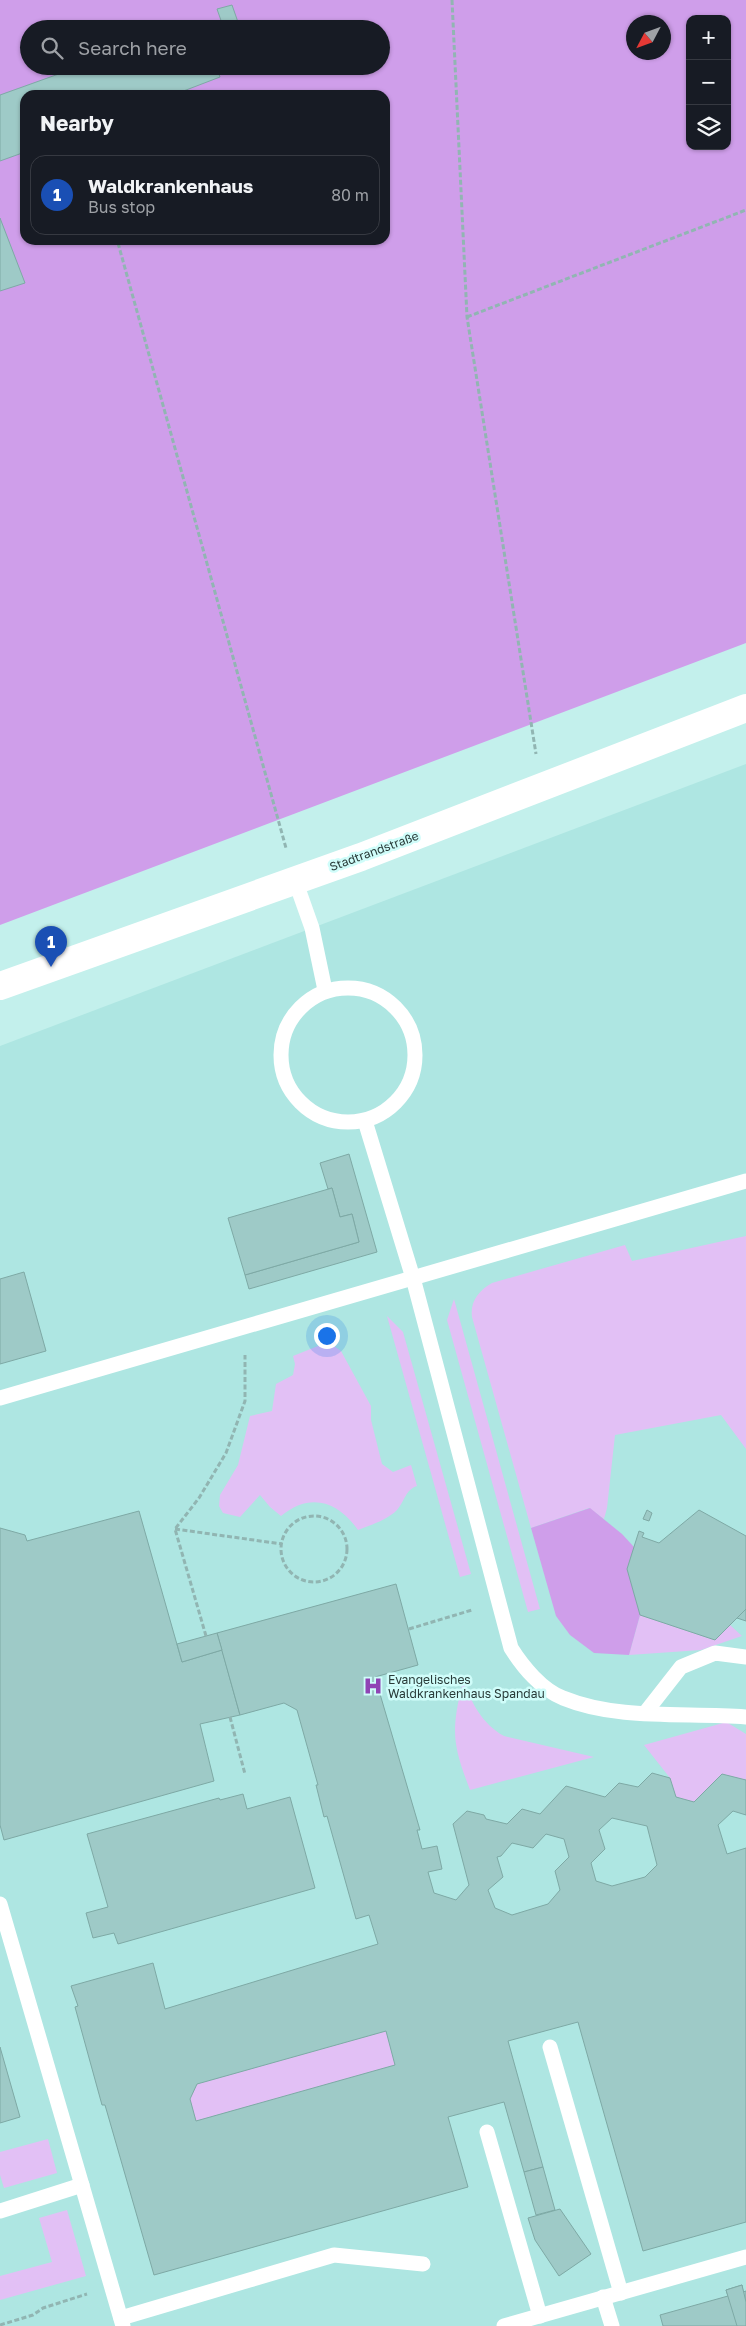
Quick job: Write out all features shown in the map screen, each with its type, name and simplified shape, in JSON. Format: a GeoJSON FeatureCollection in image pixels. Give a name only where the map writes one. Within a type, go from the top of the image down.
{"type":"FeatureCollection","features":[{"type":"Feature","properties":{"kind":"street","name":"Stadtrandstraße"},"geometry":{"type":"LineString","coordinates":[[0,986],[361,857],[746,708]]}},
{"type":"Feature","properties":{"kind":"lane"},"geometry":{"type":"LineString","coordinates":[[295,880],[312,928],[324,990]]}},
{"type":"Feature","properties":{"kind":"lane"},"geometry":{"type":"LineString","coordinates":[[361,989],[382,996],[400,1011],[411,1031],[416,1053],[413,1076],[403,1096],[386,1112],[365,1121],[344,1122],[323,1117],[304,1106],[290,1089],[282,1068],[281,1047],[287,1026],[300,1008],[324,990],[361,989]]}},
{"type":"Feature","properties":{"kind":"lane"},"geometry":{"type":"LineString","coordinates":[[365,1121],[387,1185],[413,1278],[511,1648],[527,1672],[562,1698],[608,1710],[667,1716],[711,1714],[746,1717]]}},
{"type":"Feature","properties":{"kind":"lane"},"geometry":{"type":"LineString","coordinates":[[0,1398],[746,1181]]}},
{"type":"Feature","properties":{"kind":"lane"},"geometry":{"type":"LineString","coordinates":[[645,1713],[681,1667],[716,1653],[746,1657]]}},
{"type":"Feature","properties":{"kind":"lane"},"geometry":{"type":"LineString","coordinates":[[0,1904],[122,2322],[334,2255],[423,2264]]}},
{"type":"Feature","properties":{"kind":"lane"},"geometry":{"type":"LineString","coordinates":[[550,2047],[621,2293]]}},
{"type":"Feature","properties":{"kind":"lane"},"geometry":{"type":"LineString","coordinates":[[487,2132],[540,2316]]}},
{"type":"Feature","properties":{"kind":"lane"},"geometry":{"type":"LineString","coordinates":[[0,2211],[82,2186]]}},
{"type":"Feature","properties":{"kind":"lane"},"geometry":{"type":"LineString","coordinates":[[504,2326],[746,2257]]}},
{"type":"Feature","properties":{"kind":"lane"},"geometry":{"type":"LineString","coordinates":[[603,2297],[612,2326]]}},
{"type":"Feature","properties":{"kind":"path"},"geometry":{"type":"LineString","coordinates":[[452,0],[467,317],[542,787]]}},
{"type":"Feature","properties":{"kind":"path"},"geometry":{"type":"LineString","coordinates":[[467,317],[746,210]]}},
{"type":"Feature","properties":{"kind":"path"},"geometry":{"type":"LineString","coordinates":[[119,245],[295,880]]}},
{"type":"Feature","properties":{"kind":"path"},"geometry":{"type":"LineString","coordinates":[[175,1529],[198,1498],[226,1453],[245,1400],[245,1326]]}},
{"type":"Feature","properties":{"kind":"path"},"geometry":{"type":"LineString","coordinates":[[313,1516],[325,1518],[336,1525],[344,1535],[347,1548],[345,1561],[338,1571],[328,1579],[315,1582],[303,1580],[292,1573],[284,1563],[281,1550],[282,1544],[283,1537],[290,1527],[300,1519],[313,1516]]}},
{"type":"Feature","properties":{"kind":"path"},"geometry":{"type":"LineString","coordinates":[[175,1529],[282,1544]]}},
{"type":"Feature","properties":{"kind":"path"},"geometry":{"type":"LineString","coordinates":[[175,1529],[206,1636]]}},
{"type":"Feature","properties":{"kind":"path"},"geometry":{"type":"LineString","coordinates":[[409,1629],[499,1602]]}},
{"type":"Feature","properties":{"kind":"path"},"geometry":{"type":"LineString","coordinates":[[230,1717],[245,1774]]}},
{"type":"Feature","properties":{"kind":"path"},"geometry":{"type":"LineString","coordinates":[[0,2325],[32,2315],[42,2308],[111,2286]]}},
{"type":"Feature","properties":{"kind":"shaded area"},"geometry":{"type":"Polygon","coordinates":[[[0,0],[746,0],[746,643],[0,925],[0,0]]]}},
{"type":"Feature","properties":{"kind":"shaded area","name":"Evangelisches Waldkrankenhaus Spandau"},"geometry":{"type":"Polygon","coordinates":[[[746,764],[746,2326],[0,2326],[0,1046],[746,764]]]}},
{"type":"Feature","properties":{"kind":"shaded area"},"geometry":{"type":"Polygon","coordinates":[[[746,1236],[746,1449],[721,1415],[615,1435],[607,1508],[604,1519],[589,1508],[531,1528],[472,1317],[472,1306],[476,1297],[492,1283],[625,1245],[632,1261],[746,1236]]]}},
{"type":"Feature","properties":{"kind":"shaded area"},"geometry":{"type":"Polygon","coordinates":[[[454,1299],[540,1609],[528,1612],[447,1320],[454,1299]]]}},
{"type":"Feature","properties":{"kind":"shaded area"},"geometry":{"type":"Polygon","coordinates":[[[387,1316],[403,1332],[471,1574],[460,1577],[387,1316]]]}},
{"type":"Feature","properties":{"kind":"shaded area"},"geometry":{"type":"Polygon","coordinates":[[[328,1342],[341,1351],[371,1406],[371,1420],[382,1464],[393,1472],[411,1465],[417,1486],[410,1490],[400,1507],[389,1517],[358,1530],[342,1512],[332,1506],[313,1502],[302,1504],[281,1516],[260,1495],[240,1517],[223,1513],[219,1506],[220,1495],[238,1465],[250,1416],[272,1411],[276,1384],[293,1375],[295,1364],[293,1356],[328,1342]]]}},
{"type":"Feature","properties":{"kind":"shaded area"},"geometry":{"type":"Polygon","coordinates":[[[590,1508],[622,1534],[634,1547],[640,1615],[629,1655],[594,1653],[570,1635],[556,1616],[531,1528],[590,1508]]]}},
{"type":"Feature","properties":{"kind":"shaded area"},"geometry":{"type":"Polygon","coordinates":[[[640,1615],[714,1640],[730,1625],[742,1636],[701,1650],[629,1655],[640,1615]]]}},
{"type":"Feature","properties":{"kind":"shaded area"},"geometry":{"type":"Polygon","coordinates":[[[463,1681],[474,1705],[484,1719],[504,1736],[594,1757],[470,1790],[455,1737],[456,1713],[463,1681]]]}},
{"type":"Feature","properties":{"kind":"shaded area"},"geometry":{"type":"Polygon","coordinates":[[[728,1723],[746,1734],[746,1780],[722,1774],[694,1802],[676,1797],[670,1778],[644,1745],[728,1723]]]}},
{"type":"Feature","properties":{"kind":"shaded area"},"geometry":{"type":"Polygon","coordinates":[[[386,2031],[395,2065],[196,2121],[190,2099],[197,2084],[386,2031]]]}},
{"type":"Feature","properties":{"kind":"shaded area"},"geometry":{"type":"Polygon","coordinates":[[[48,2139],[57,2173],[4,2188],[0,2175],[0,2152],[48,2139]]]}},
{"type":"Feature","properties":{"kind":"shaded area"},"geometry":{"type":"Polygon","coordinates":[[[67,2210],[86,2276],[0,2300],[0,2276],[52,2262],[39,2218],[67,2210]]]}},
{"type":"Feature","properties":{"kind":"building"},"geometry":{"type":"Polygon","coordinates":[[[232,5],[237,20],[221,20],[217,9],[232,5]]]}},
{"type":"Feature","properties":{"kind":"building"},"geometry":{"type":"Polygon","coordinates":[[[56,75],[219,75],[220,77],[186,90],[20,90],[20,154],[0,161],[0,95],[56,75]]]}},
{"type":"Feature","properties":{"kind":"building"},"geometry":{"type":"Polygon","coordinates":[[[0,218],[25,283],[0,291],[0,218]]]}},
{"type":"Feature","properties":{"kind":"building"},"geometry":{"type":"Polygon","coordinates":[[[349,1154],[377,1252],[249,1289],[245,1275],[359,1242],[352,1214],[340,1217],[332,1188],[328,1189],[320,1163],[349,1154]]]}},
{"type":"Feature","properties":{"kind":"building"},"geometry":{"type":"Polygon","coordinates":[[[332,1188],[340,1217],[352,1214],[359,1242],[245,1275],[228,1218],[332,1188]]]}},
{"type":"Feature","properties":{"kind":"building"},"geometry":{"type":"Polygon","coordinates":[[[24,1272],[46,1351],[0,1364],[0,1279],[24,1272]]]}},
{"type":"Feature","properties":{"kind":"building"},"geometry":{"type":"Polygon","coordinates":[[[647,1510],[652,1513],[649,1521],[643,1519],[647,1510]]]}},
{"type":"Feature","properties":{"kind":"building"},"geometry":{"type":"Polygon","coordinates":[[[699,1510],[746,1536],[746,1609],[715,1640],[640,1615],[627,1569],[639,1531],[644,1533],[642,1537],[659,1543],[699,1510]]]}},
{"type":"Feature","properties":{"kind":"building"},"geometry":{"type":"Polygon","coordinates":[[[139,1511],[182,1662],[222,1650],[240,1715],[200,1724],[214,1781],[4,1840],[0,1825],[0,1528],[25,1535],[27,1541],[139,1511]]]}},
{"type":"Feature","properties":{"kind":"building"},"geometry":{"type":"Polygon","coordinates":[[[396,1584],[418,1665],[375,1677],[420,1830],[417,1830],[422,1849],[437,1846],[442,1869],[428,1872],[434,1893],[456,1900],[469,1885],[453,1824],[467,1811],[484,1815],[486,1819],[507,1824],[522,1809],[540,1814],[566,1786],[605,1797],[619,1783],[638,1787],[652,1773],[670,1778],[676,1797],[694,1802],[722,1774],[746,1780],[746,1815],[733,1811],[718,1825],[727,1854],[746,1848],[746,2222],[643,2251],[578,2022],[508,2041],[543,2167],[524,2172],[504,2102],[448,2117],[468,2187],[154,2275],[105,2105],[102,2105],[75,2007],[78,2006],[71,1986],[153,1963],[165,2009],[378,1944],[369,1915],[356,1919],[327,1816],[324,1817],[316,1785],[318,1785],[297,1710],[284,1703],[240,1715],[217,1633],[396,1584]],[[612,1818],[599,1830],[605,1849],[591,1863],[596,1881],[612,1886],[645,1877],[657,1865],[647,1826],[612,1818]],[[546,1834],[533,1848],[512,1843],[501,1856],[497,1857],[503,1877],[488,1890],[495,1908],[512,1915],[548,1904],[560,1890],[555,1871],[569,1857],[564,1839],[546,1834]],[[386,2031],[197,2084],[190,2099],[196,2121],[395,2065],[386,2031]]]}},
{"type":"Feature","properties":{"kind":"building"},"geometry":{"type":"Polygon","coordinates":[[[746,1609],[746,1621],[737,1618],[746,1609]]]}},
{"type":"Feature","properties":{"kind":"building"},"geometry":{"type":"Polygon","coordinates":[[[217,1633],[222,1650],[182,1662],[177,1644],[217,1633]]]}},
{"type":"Feature","properties":{"kind":"building"},"geometry":{"type":"Polygon","coordinates":[[[243,1794],[247,1809],[290,1797],[315,1888],[118,1944],[114,1933],[93,1938],[86,1913],[108,1907],[87,1834],[219,1798],[220,1800],[243,1794]]]}},
{"type":"Feature","properties":{"kind":"building"},"geometry":{"type":"Polygon","coordinates":[[[0,2047],[20,2117],[0,2123],[0,2047]]]}},
{"type":"Feature","properties":{"kind":"building"},"geometry":{"type":"Polygon","coordinates":[[[543,2167],[555,2210],[536,2215],[524,2172],[543,2167]]]}},
{"type":"Feature","properties":{"kind":"building"},"geometry":{"type":"Polygon","coordinates":[[[560,2209],[591,2254],[559,2276],[535,2240],[528,2218],[560,2209]]]}},
{"type":"Feature","properties":{"kind":"building"},"geometry":{"type":"Polygon","coordinates":[[[742,2285],[743,2292],[746,2291],[746,2326],[663,2326],[660,2315],[728,2296],[726,2290],[742,2285]]]}},
{"type":"Feature","properties":{"kind":"building"},"geometry":{"type":"Polygon","coordinates":[[[742,2285],[746,2302],[746,2326],[737,2326],[726,2290],[742,2285]]]}},
{"type":"Feature","properties":{"kind":"place","name":"Waldkrankenhaus"},"geometry":{"type":"Point","coordinates":[51,967]}},
{"type":"Feature","properties":{"kind":"place","name":"Evangelisches Waldkrankenhaus Spandau"},"geometry":{"type":"Point","coordinates":[373,1686]}}]}
